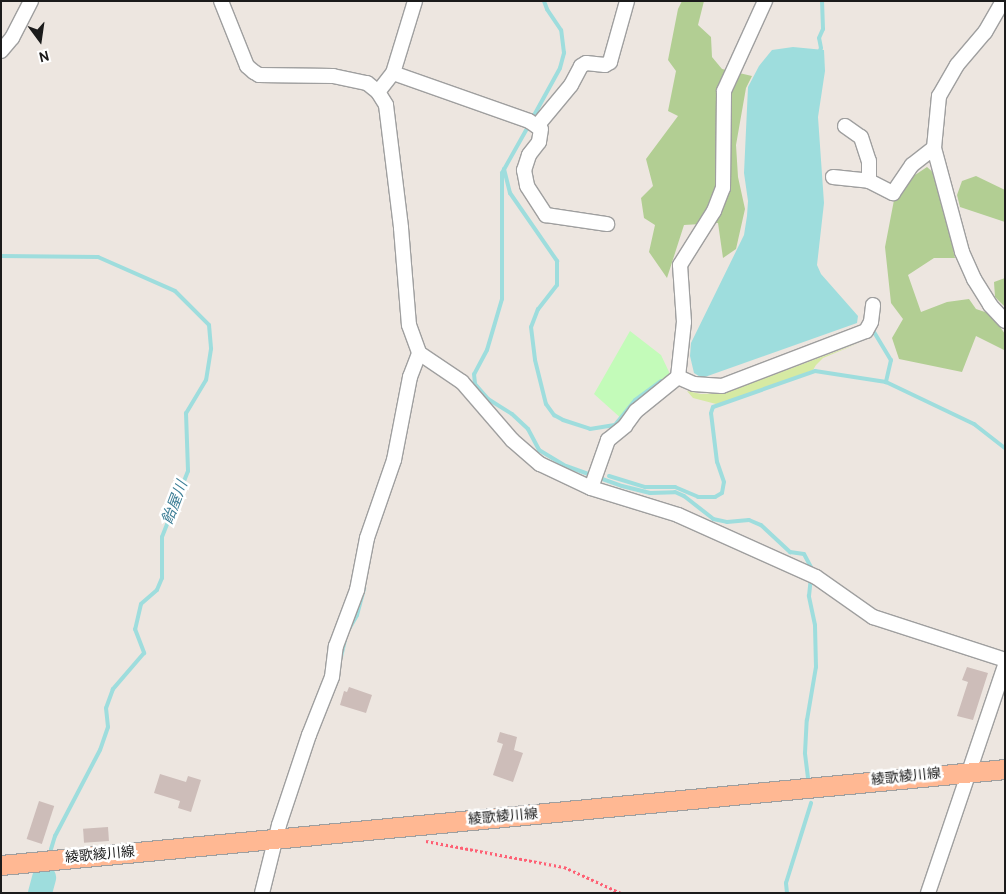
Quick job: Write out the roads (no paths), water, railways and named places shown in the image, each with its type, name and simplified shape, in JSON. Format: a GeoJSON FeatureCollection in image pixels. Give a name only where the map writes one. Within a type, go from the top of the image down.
{"type":"FeatureCollection","features":[{"type":"Feature","properties":{"kind":"main road","name":"綾歌綾川線"},"geometry":{"type":"LineString","coordinates":[[1,865],[1005,769]]}},
{"type":"Feature","properties":{"kind":"street"},"geometry":{"type":"LineString","coordinates":[[1,51],[12,38],[31,1]]}},
{"type":"Feature","properties":{"kind":"street"},"geometry":{"type":"LineString","coordinates":[[221,1],[248,66],[259,75],[333,76],[367,84],[378,92],[386,105],[401,228],[409,325],[419,354],[462,382],[512,440],[540,464],[594,481],[678,515],[813,576],[873,617],[1005,660]]}},
{"type":"Feature","properties":{"kind":"street"},"geometry":{"type":"LineString","coordinates":[[378,92],[393,73],[415,1]]}},
{"type":"Feature","properties":{"kind":"street"},"geometry":{"type":"LineString","coordinates":[[533,124],[571,85],[581,66],[586,63],[605,65],[610,62],[627,1]]}},
{"type":"Feature","properties":{"kind":"street"},"geometry":{"type":"LineString","coordinates":[[594,481],[608,440],[625,426],[636,411],[678,377],[684,322],[680,265],[714,211],[724,188],[724,91],[765,1]]}},
{"type":"Feature","properties":{"kind":"street"},"geometry":{"type":"LineString","coordinates":[[1002,1],[985,32],[957,65],[939,96],[934,148],[962,252],[974,279],[990,305],[1005,321]]}},
{"type":"Feature","properties":{"kind":"street"},"geometry":{"type":"LineString","coordinates":[[393,73],[533,124],[541,129],[540,142],[529,155],[524,170],[527,186],[546,215],[607,224]]}},
{"type":"Feature","properties":{"kind":"street"},"geometry":{"type":"LineString","coordinates":[[846,126],[861,137],[869,161],[869,181]]}},
{"type":"Feature","properties":{"kind":"street"},"geometry":{"type":"LineString","coordinates":[[833,177],[869,181],[893,193],[912,166],[934,148]]}},
{"type":"Feature","properties":{"kind":"street"},"geometry":{"type":"LineString","coordinates":[[678,377],[694,384],[722,386],[866,331],[871,322],[874,306]]}},
{"type":"Feature","properties":{"kind":"street"},"geometry":{"type":"LineString","coordinates":[[262,893],[276,839],[309,736],[332,676],[336,646],[357,590],[367,538],[394,460],[410,377],[419,354]]}},
{"type":"Feature","properties":{"kind":"street"},"geometry":{"type":"LineString","coordinates":[[928,893],[1005,666]]}},
{"type":"Feature","properties":{"kind":"water"},"geometry":{"type":"Polygon","coordinates":[[[793,47],[824,50],[825,71],[818,117],[824,203],[817,265],[821,274],[858,316],[857,323],[702,378],[694,373],[690,356],[691,343],[744,235],[748,201],[744,173],[748,87],[759,66],[772,50],[793,47]]]}},
{"type":"Feature","properties":{"kind":"waterway"},"geometry":{"type":"LineString","coordinates":[[532,119],[560,68],[564,53],[561,30],[544,1]]}},
{"type":"Feature","properties":{"kind":"waterway"},"geometry":{"type":"LineString","coordinates":[[819,53],[821,48],[819,38],[823,29],[822,1]]}},
{"type":"Feature","properties":{"kind":"waterway"},"geometry":{"type":"LineString","coordinates":[[529,125],[502,173],[502,299],[487,350],[474,374],[475,384],[488,399],[512,414],[528,429],[539,450],[566,466],[622,486],[650,493],[675,492],[684,496],[713,519],[727,522],[749,520],[761,525],[790,552],[804,554],[813,571]]}},
{"type":"Feature","properties":{"kind":"waterway"},"geometry":{"type":"LineString","coordinates":[[504,169],[510,193],[557,261],[557,285],[538,309],[531,327],[535,360],[546,404],[554,415],[590,429],[615,425],[635,400],[661,381]]}},
{"type":"Feature","properties":{"kind":"waterway","name":"飴屋川"},"geometry":{"type":"LineString","coordinates":[[1,256],[98,257],[175,291],[209,325],[211,349],[206,380],[186,413],[188,471],[162,537],[162,578],[157,590],[141,604],[135,629],[144,653],[113,689],[106,708],[108,727],[100,750],[55,836],[51,849]]}},
{"type":"Feature","properties":{"kind":"waterway"},"geometry":{"type":"LineString","coordinates":[[874,332],[891,360],[886,382]]}},
{"type":"Feature","properties":{"kind":"waterway"},"geometry":{"type":"LineString","coordinates":[[609,476],[645,487],[675,487],[698,497],[715,497],[722,493],[724,482],[717,462],[711,413],[713,407],[815,371],[886,382],[974,424],[1005,448]]}},
{"type":"Feature","properties":{"kind":"waterway"},"geometry":{"type":"LineString","coordinates":[[808,778],[805,753],[807,720],[816,667],[815,625],[809,596],[811,577]]}},
{"type":"Feature","properties":{"kind":"waterway"},"geometry":{"type":"LineString","coordinates":[[349,629],[357,615],[364,588]]}},
{"type":"Feature","properties":{"kind":"waterway"},"geometry":{"type":"LineString","coordinates":[[341,657],[345,640]]}},
{"type":"Feature","properties":{"kind":"waterway"},"geometry":{"type":"LineString","coordinates":[[787,893],[786,883],[811,803]]}},
{"type":"Feature","properties":{"kind":"waterway","name":"飴屋川"},"geometry":{"type":"LineString","coordinates":[[40,893],[44,878]]}}]}
